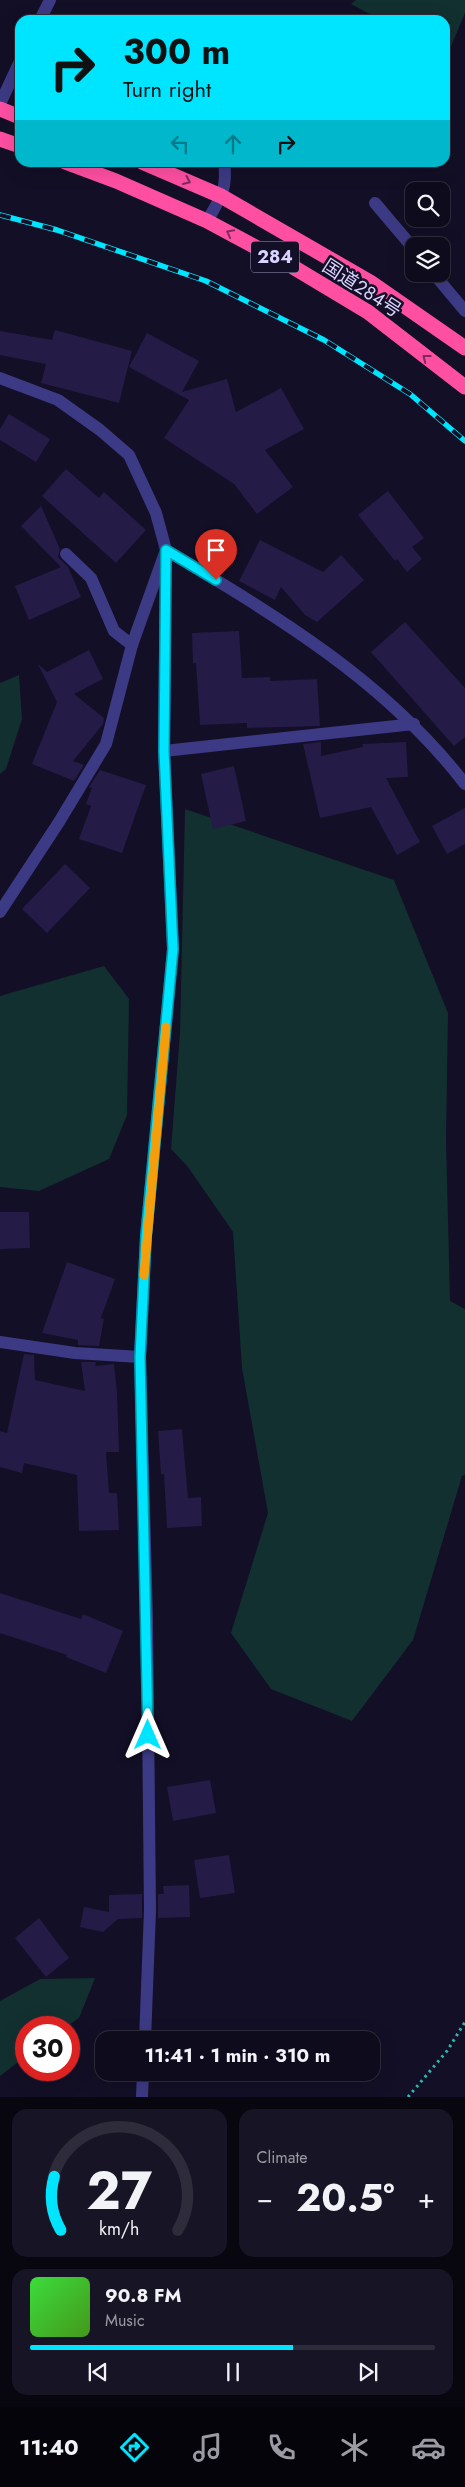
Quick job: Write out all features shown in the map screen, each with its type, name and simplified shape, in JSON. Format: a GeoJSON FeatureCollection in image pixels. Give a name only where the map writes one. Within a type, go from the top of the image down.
{"type":"FeatureCollection","features":[{"type":"Feature","properties":{"kind":"highway"},"geometry":{"type":"LineString","coordinates":[[0,109],[15,115]]}},
{"type":"Feature","properties":{"kind":"highway"},"geometry":{"type":"LineString","coordinates":[[0,139],[15,144]]}},
{"type":"Feature","properties":{"kind":"highway","name":"国道284号"},"geometry":{"type":"LineString","coordinates":[[80,167],[116,180],[207,221],[293,267],[368,312],[465,387]]}},
{"type":"Feature","properties":{"kind":"highway","name":"国道284号"},"geometry":{"type":"LineString","coordinates":[[154,167],[221,196],[370,282],[465,348]]}},
{"type":"Feature","properties":{"kind":"street"},"geometry":{"type":"LineString","coordinates":[[42,15],[50,0]]}},
{"type":"Feature","properties":{"kind":"street"},"geometry":{"type":"LineString","coordinates":[[0,104],[15,72]]}},
{"type":"Feature","properties":{"kind":"street"},"geometry":{"type":"LineString","coordinates":[[207,221],[221,196],[227,180],[225,167]]}},
{"type":"Feature","properties":{"kind":"street"},"geometry":{"type":"LineString","coordinates":[[375,202],[405,238]]}},
{"type":"Feature","properties":{"kind":"street"},"geometry":{"type":"LineString","coordinates":[[441,282],[465,311]]}},
{"type":"Feature","properties":{"kind":"street"},"geometry":{"type":"LineString","coordinates":[[0,378],[58,400],[100,430],[129,455],[156,513],[166,550],[164,751],[173,949],[146,1236],[140,1357],[147,1618],[150,1891],[144,2031]]}},
{"type":"Feature","properties":{"kind":"street"},"geometry":{"type":"LineString","coordinates":[[0,912],[59,822],[106,744],[132,645],[166,550]]}},
{"type":"Feature","properties":{"kind":"street"},"geometry":{"type":"LineString","coordinates":[[166,550],[250,600],[331,654],[414,724],[465,784]]}},
{"type":"Feature","properties":{"kind":"street"},"geometry":{"type":"LineString","coordinates":[[66,554],[91,578],[114,630],[132,645]]}},
{"type":"Feature","properties":{"kind":"street"},"geometry":{"type":"LineString","coordinates":[[164,751],[414,724]]}},
{"type":"Feature","properties":{"kind":"street"},"geometry":{"type":"LineString","coordinates":[[0,1342],[75,1353],[140,1357]]}},
{"type":"Feature","properties":{"kind":"street"},"geometry":{"type":"LineString","coordinates":[[142,2097],[143,2081]]}},
{"type":"Feature","properties":{"kind":"path"},"geometry":{"type":"LineString","coordinates":[[408,2097],[421,2085],[447,2051],[465,2022]]}},
{"type":"Feature","properties":{"kind":"green space"},"geometry":{"type":"Polygon","coordinates":[[[356,0],[465,0],[465,13],[450,49],[450,15],[372,15],[351,4],[356,0]]]}},
{"type":"Feature","properties":{"kind":"green space"},"geometry":{"type":"Polygon","coordinates":[[[19,675],[22,719],[6,769],[0,774],[0,683],[19,675]]]}},
{"type":"Feature","properties":{"kind":"green space"},"geometry":{"type":"Polygon","coordinates":[[[185,809],[394,880],[448,1013],[446,1139],[450,1301],[465,1309],[465,1475],[462,1476],[413,1640],[352,1721],[271,1689],[231,1633],[268,1513],[242,1368],[233,1232],[188,1167],[171,1149],[180,1033],[185,809]]]}},
{"type":"Feature","properties":{"kind":"green space"},"geometry":{"type":"Polygon","coordinates":[[[104,966],[129,999],[127,1115],[109,1159],[39,1191],[0,1187],[0,996],[104,966]]]}},
{"type":"Feature","properties":{"kind":"green space"},"geometry":{"type":"Polygon","coordinates":[[[95,1978],[80,2016],[15,2016],[15,2064],[0,2076],[0,2001],[40,1979],[95,1978]]]}},
{"type":"Feature","properties":{"kind":"building"},"geometry":{"type":"Polygon","coordinates":[[[55,330],[132,351],[119,403],[41,383],[46,364],[0,355],[0,331],[52,340],[55,330]]]}},
{"type":"Feature","properties":{"kind":"building"},"geometry":{"type":"Polygon","coordinates":[[[147,333],[199,361],[182,392],[227,379],[236,412],[281,388],[304,429],[265,450],[293,487],[257,514],[234,484],[164,438],[189,400],[129,367],[147,333]]]}},
{"type":"Feature","properties":{"kind":"building"},"geometry":{"type":"Polygon","coordinates":[[[9,414],[50,439],[36,462],[0,440],[0,429],[9,414]]]}},
{"type":"Feature","properties":{"kind":"building"},"geometry":{"type":"Polygon","coordinates":[[[66,469],[99,498],[104,492],[146,530],[116,563],[42,496],[66,469]]]}},
{"type":"Feature","properties":{"kind":"building"},"geometry":{"type":"Polygon","coordinates":[[[388,491],[424,538],[412,547],[422,559],[407,572],[397,559],[395,561],[358,515],[388,491]]]}},
{"type":"Feature","properties":{"kind":"building"},"geometry":{"type":"Polygon","coordinates":[[[41,506],[60,549],[58,557],[68,567],[81,597],[29,620],[15,586],[61,567],[21,526],[41,506]]]}},
{"type":"Feature","properties":{"kind":"building"},"geometry":{"type":"Polygon","coordinates":[[[260,540],[323,572],[341,555],[364,580],[317,622],[305,615],[281,587],[275,600],[239,581],[260,540]]]}},
{"type":"Feature","properties":{"kind":"building"},"geometry":{"type":"Polygon","coordinates":[[[405,622],[465,688],[465,737],[454,746],[371,652],[405,622]]]}},
{"type":"Feature","properties":{"kind":"building"},"geometry":{"type":"Polygon","coordinates":[[[239,631],[242,678],[270,677],[270,681],[317,679],[320,726],[247,728],[247,723],[200,725],[196,663],[193,663],[192,633],[239,631]]]}},
{"type":"Feature","properties":{"kind":"building"},"geometry":{"type":"Polygon","coordinates":[[[89,650],[103,679],[74,694],[104,718],[103,724],[73,761],[84,765],[74,781],[32,764],[57,702],[38,664],[47,672],[89,650]]]}},
{"type":"Feature","properties":{"kind":"building"},"geometry":{"type":"Polygon","coordinates":[[[321,742],[321,756],[363,747],[362,744],[406,742],[408,777],[386,778],[420,842],[397,855],[371,807],[320,818],[303,744],[321,742]]]}},
{"type":"Feature","properties":{"kind":"building"},"geometry":{"type":"Polygon","coordinates":[[[234,766],[246,821],[213,829],[201,774],[234,766]]]}},
{"type":"Feature","properties":{"kind":"building"},"geometry":{"type":"Polygon","coordinates":[[[100,770],[146,785],[122,853],[79,839],[91,806],[86,804],[92,788],[89,787],[100,770]]]}},
{"type":"Feature","properties":{"kind":"building"},"geometry":{"type":"Polygon","coordinates":[[[465,808],[465,844],[447,854],[432,826],[465,808]]]}},
{"type":"Feature","properties":{"kind":"building"},"geometry":{"type":"Polygon","coordinates":[[[65,864],[90,888],[47,933],[22,909],[65,864]]]}},
{"type":"Feature","properties":{"kind":"building"},"geometry":{"type":"Polygon","coordinates":[[[0,1212],[29,1212],[30,1248],[0,1249],[0,1212]]]}},
{"type":"Feature","properties":{"kind":"building"},"geometry":{"type":"Polygon","coordinates":[[[67,1262],[115,1279],[101,1318],[104,1319],[99,1346],[78,1345],[78,1340],[42,1333],[67,1262]]]}},
{"type":"Feature","properties":{"kind":"building"},"geometry":{"type":"Polygon","coordinates":[[[24,1354],[34,1355],[35,1380],[85,1391],[81,1362],[96,1362],[95,1366],[114,1364],[119,1452],[106,1452],[109,1493],[117,1493],[119,1530],[79,1531],[77,1475],[24,1463],[22,1473],[0,1467],[0,1431],[7,1433],[24,1354]]]}},
{"type":"Feature","properties":{"kind":"building"},"geometry":{"type":"Polygon","coordinates":[[[182,1429],[188,1498],[201,1497],[202,1526],[167,1528],[164,1474],[161,1474],[158,1431],[182,1429]]]}},
{"type":"Feature","properties":{"kind":"building"},"geometry":{"type":"Polygon","coordinates":[[[0,1593],[81,1619],[83,1614],[123,1631],[106,1673],[66,1657],[67,1655],[0,1633],[0,1593]]]}},
{"type":"Feature","properties":{"kind":"building"},"geometry":{"type":"Polygon","coordinates":[[[210,1780],[216,1813],[173,1821],[167,1787],[210,1780]]]}},
{"type":"Feature","properties":{"kind":"building"},"geometry":{"type":"Polygon","coordinates":[[[229,1855],[235,1893],[200,1898],[194,1860],[229,1855]]]}},
{"type":"Feature","properties":{"kind":"building"},"geometry":{"type":"Polygon","coordinates":[[[189,1885],[190,1917],[158,1918],[158,1894],[164,1894],[163,1886],[189,1885]]]}},
{"type":"Feature","properties":{"kind":"building"},"geometry":{"type":"Polygon","coordinates":[[[142,1894],[142,1918],[118,1919],[103,1932],[80,1927],[84,1907],[109,1912],[109,1895],[142,1894]]]}},
{"type":"Feature","properties":{"kind":"building"},"geometry":{"type":"Polygon","coordinates":[[[39,1918],[69,1958],[46,1977],[15,1938],[39,1918]]]}},
{"type":"Feature","properties":{"kind":"railway"},"geometry":{"type":"LineString","coordinates":[[0,215],[57,230],[206,281],[324,340],[410,394],[465,441]]}},
{"type":"Feature","properties":{"kind":"slow traffic"},"geometry":{"type":"LineString","coordinates":[[144,1275],[166,1027]]}},
{"type":"Feature","properties":{"kind":"route"},"geometry":{"type":"LineString","coordinates":[[148,1735],[140,1357],[146,1236],[173,949],[164,751],[166,550],[216,580]]}}]}
